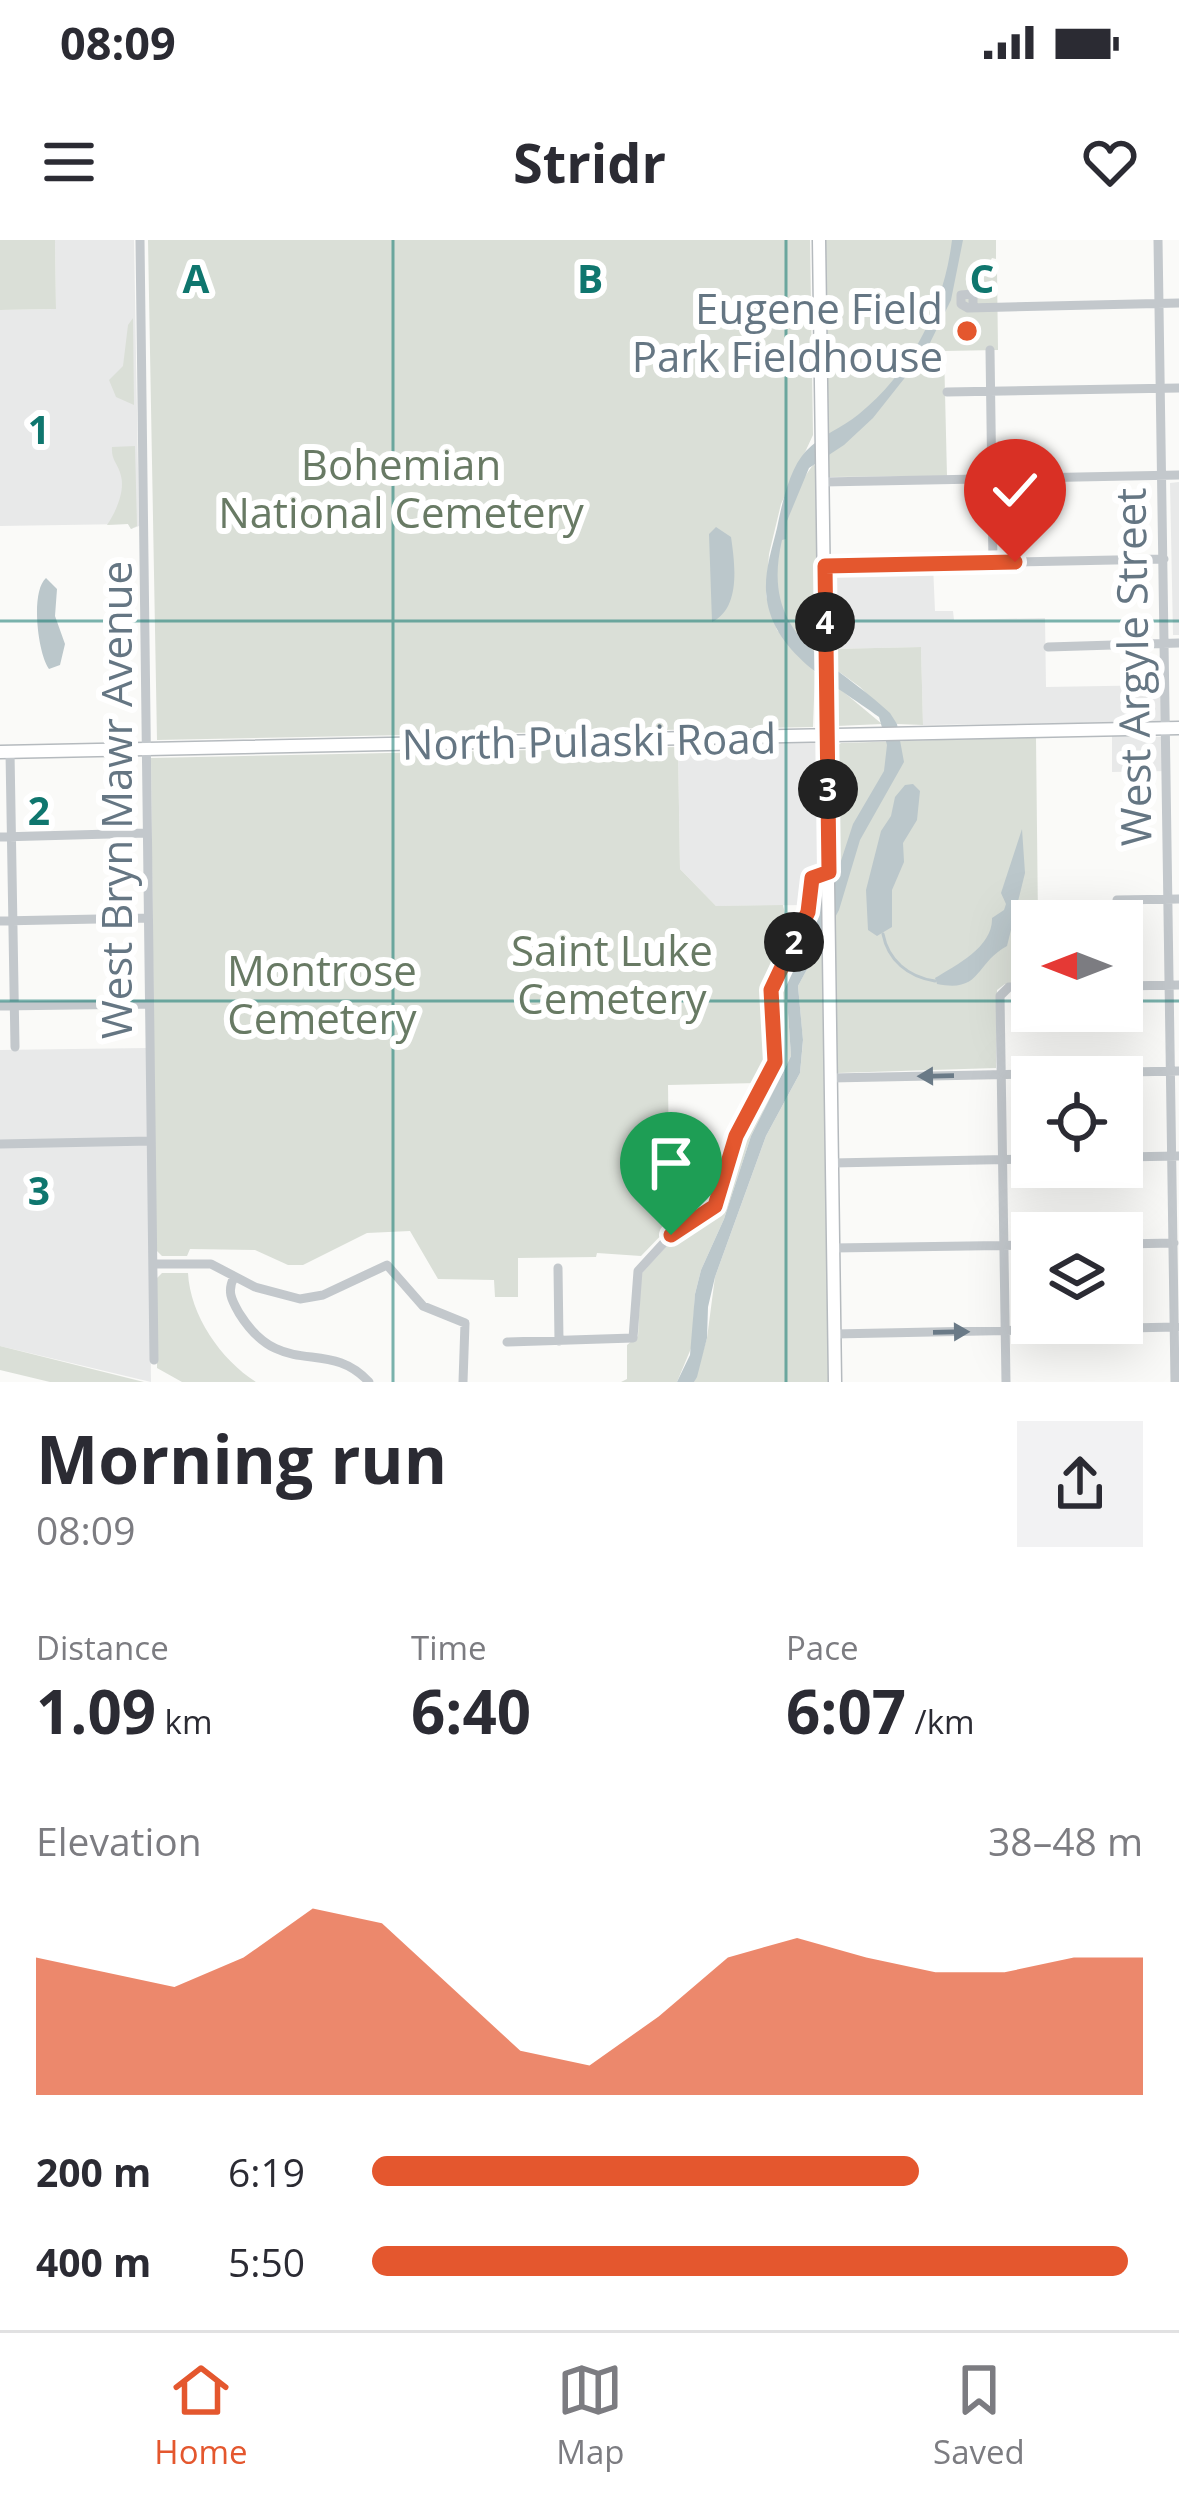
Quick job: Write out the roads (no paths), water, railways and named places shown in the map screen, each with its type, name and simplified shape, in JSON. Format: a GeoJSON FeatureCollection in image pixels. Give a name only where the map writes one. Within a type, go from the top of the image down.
{"type":"FeatureCollection","features":[{"type":"Feature","properties":{"kind":"main road"},"geometry":{"type":"LineString","coordinates":[[819,240],[835,1382]]}},
{"type":"Feature","properties":{"kind":"main road","name":"North Pulaski Road"},"geometry":{"type":"LineString","coordinates":[[5,752],[1172,728]]}},
{"type":"Feature","properties":{"kind":"street","name":"West Bryn Mawr Avenue"},"geometry":{"type":"LineString","coordinates":[[140,240],[154,1360]]}},
{"type":"Feature","properties":{"kind":"street","name":"West Argyle Street"},"geometry":{"type":"LineString","coordinates":[[1158,240],[1165,644],[1172,728],[1175,1382]]}},
{"type":"Feature","properties":{"kind":"street"},"geometry":{"type":"LineString","coordinates":[[973,305],[1179,303]]}},
{"type":"Feature","properties":{"kind":"street"},"geometry":{"type":"LineString","coordinates":[[990,350],[993,563]]}},
{"type":"Feature","properties":{"kind":"street"},"geometry":{"type":"LineString","coordinates":[[947,392],[1179,388]]}},
{"type":"Feature","properties":{"kind":"street"},"geometry":{"type":"LineString","coordinates":[[823,482],[1179,476]]}},
{"type":"Feature","properties":{"kind":"street"},"geometry":{"type":"LineString","coordinates":[[825,566],[1164,559]]}},
{"type":"Feature","properties":{"kind":"street"},"geometry":{"type":"LineString","coordinates":[[1048,646],[1179,643]]}},
{"type":"Feature","properties":{"kind":"street"},"geometry":{"type":"LineString","coordinates":[[5,752],[15,1047]]}},
{"type":"Feature","properties":{"kind":"street"},"geometry":{"type":"LineString","coordinates":[[6,837],[147,833]]}},
{"type":"Feature","properties":{"kind":"street"},"geometry":{"type":"LineString","coordinates":[[507,1342],[633,1338],[638,1271],[671,1235],[711,1211],[736,1136],[777,1055],[771,990],[808,912],[812,878],[829,878]]}},
{"type":"Feature","properties":{"kind":"street"},"geometry":{"type":"LineString","coordinates":[[1117,900],[1173,899]]}},
{"type":"Feature","properties":{"kind":"street"},"geometry":{"type":"LineString","coordinates":[[0,921],[148,918]]}},
{"type":"Feature","properties":{"kind":"street"},"geometry":{"type":"LineString","coordinates":[[1143,986],[1174,985]]}},
{"type":"Feature","properties":{"kind":"street"},"geometry":{"type":"LineString","coordinates":[[1006,1382],[1000,996],[1011,989]]}},
{"type":"Feature","properties":{"kind":"street"},"geometry":{"type":"LineString","coordinates":[[0,1006],[149,1004]]}},
{"type":"Feature","properties":{"kind":"street"},"geometry":{"type":"LineString","coordinates":[[831,1078],[1175,1071]]}},
{"type":"Feature","properties":{"kind":"street"},"geometry":{"type":"LineString","coordinates":[[0,1144],[152,1142]]}},
{"type":"Feature","properties":{"kind":"street"},"geometry":{"type":"LineString","coordinates":[[1143,1157],[1176,1156]]}},
{"type":"Feature","properties":{"kind":"street"},"geometry":{"type":"LineString","coordinates":[[832,1163],[1011,1159]]}},
{"type":"Feature","properties":{"kind":"street"},"geometry":{"type":"LineString","coordinates":[[1143,1244],[1176,1243]]}},
{"type":"Feature","properties":{"kind":"street"},"geometry":{"type":"LineString","coordinates":[[833,1248],[1011,1246]]}},
{"type":"Feature","properties":{"kind":"street"},"geometry":{"type":"LineString","coordinates":[[153,1264],[211,1264],[280,1297],[300,1299],[323,1294],[387,1265],[423,1306],[465,1323],[463,1382]]}},
{"type":"Feature","properties":{"kind":"street"},"geometry":{"type":"LineString","coordinates":[[559,1268],[560,1341]]}},
{"type":"Feature","properties":{"kind":"street"},"geometry":{"type":"LineString","coordinates":[[234,1276],[229,1291],[233,1303],[245,1324],[272,1352],[341,1363],[370,1382]]}},
{"type":"Feature","properties":{"kind":"street"},"geometry":{"type":"LineString","coordinates":[[834,1334],[1177,1327]]}},
{"type":"Feature","properties":{"kind":"waterway"},"geometry":{"type":"LineString","coordinates":[[883,934],[901,966],[935,981]]}},
{"type":"Feature","properties":{"kind":"place","name":"Eugene Field Park Fieldhouse"},"geometry":{"type":"Point","coordinates":[967,331]}},
{"type":"Feature","properties":{"kind":"park label","name":"Bohemian National Cemetery"},"geometry":{"type":"Point","coordinates":[401,487]}},
{"type":"Feature","properties":{"kind":"park label","name":"Saint Luke Cemetery"},"geometry":{"type":"Point","coordinates":[612,974]}},
{"type":"Feature","properties":{"kind":"park label","name":"Montrose Cemetery"},"geometry":{"type":"Point","coordinates":[322,993]}}]}
